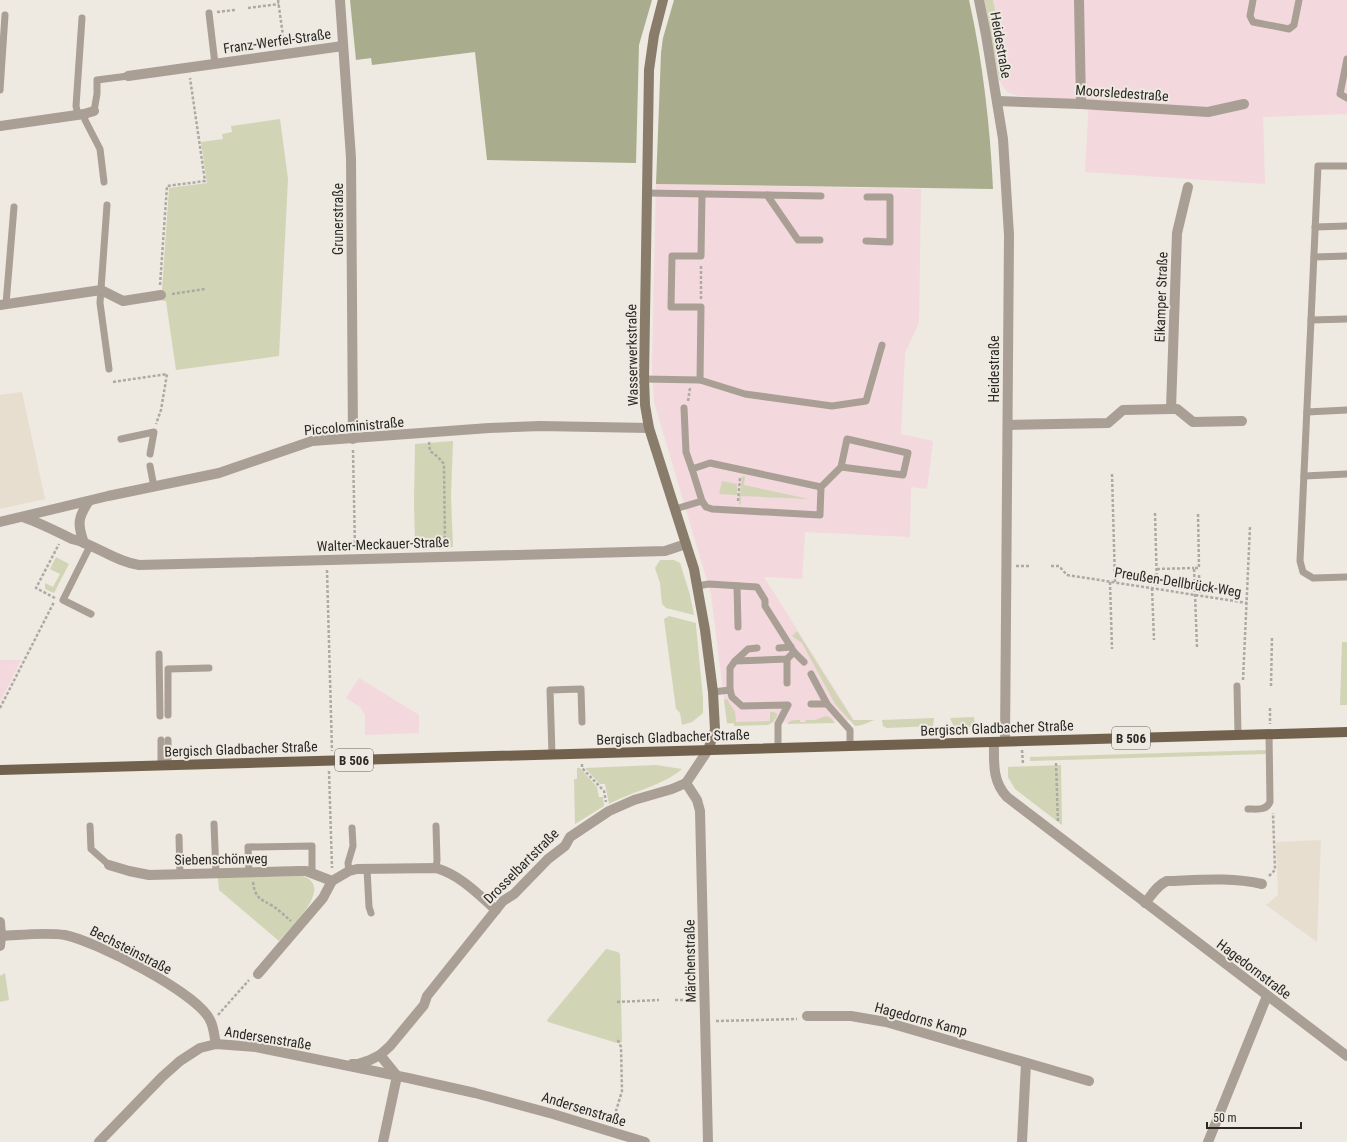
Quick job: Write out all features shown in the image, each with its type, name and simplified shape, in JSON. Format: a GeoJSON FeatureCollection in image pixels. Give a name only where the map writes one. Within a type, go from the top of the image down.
{"type":"FeatureCollection","features":[{"type":"Feature","properties":{"kind":"main road","name":"Wasserwerkstraße"},"geometry":{"type":"LineString","coordinates":[[662,0],[654,35],[649,70],[644,379],[645,405],[649,428],[698,586],[712,692],[714,730],[708,750]]}},
{"type":"Feature","properties":{"kind":"main road","name":"Bergisch Gladbacher Straße"},"geometry":{"type":"LineString","coordinates":[[0,770],[1347,732]]}},
{"type":"Feature","properties":{"kind":"street","name":"Grunerstraße"},"geometry":{"type":"LineString","coordinates":[[340,0],[351,158],[353,439]]}},
{"type":"Feature","properties":{"kind":"street","name":"Heidestraße"},"geometry":{"type":"LineString","coordinates":[[979,0],[1003,139],[1009,235],[1005,741]]}},
{"type":"Feature","properties":{"kind":"street"},"geometry":{"type":"LineString","coordinates":[[1079,0],[1081,104]]}},
{"type":"Feature","properties":{"kind":"street","name":"Franz-Werfel-Straße"},"geometry":{"type":"LineString","coordinates":[[128,76],[343,46]]}},
{"type":"Feature","properties":{"kind":"street","name":"Moorsledestraße"},"geometry":{"type":"LineString","coordinates":[[997,101],[1081,104],[1208,112],[1244,104]]}},
{"type":"Feature","properties":{"kind":"street","name":"Franz-Werfel-Straße"},"geometry":{"type":"LineString","coordinates":[[0,126],[81,115],[94,111]]}},
{"type":"Feature","properties":{"kind":"street","name":"Eikamper Straße"},"geometry":{"type":"LineString","coordinates":[[1171,409],[1177,233],[1188,187]]}},
{"type":"Feature","properties":{"kind":"street"},"geometry":{"type":"LineString","coordinates":[[3,304],[101,290],[123,301],[161,295]]}},
{"type":"Feature","properties":{"kind":"street"},"geometry":{"type":"LineString","coordinates":[[1008,425],[1108,423],[1123,410],[1171,409],[1178,409],[1193,422],[1242,421]]}},
{"type":"Feature","properties":{"kind":"street","name":"Piccoloministraße"},"geometry":{"type":"LineString","coordinates":[[0,522],[219,473],[312,441],[489,428],[540,426],[649,428]]}},
{"type":"Feature","properties":{"kind":"street"},"geometry":{"type":"LineString","coordinates":[[87,544],[79,525],[79,517],[89,501]]}},
{"type":"Feature","properties":{"kind":"street","name":"Walter-Meckauer-Straße"},"geometry":{"type":"LineString","coordinates":[[23,517],[64,534],[74,540],[87,544],[118,560],[128,564],[139,565],[665,551],[686,544]]}},
{"type":"Feature","properties":{"kind":"street","name":"Hagedornstraße"},"geometry":{"type":"LineString","coordinates":[[994,742],[995,773],[997,782],[1001,790],[1008,797],[1347,1056]]}},
{"type":"Feature","properties":{"kind":"street"},"geometry":{"type":"LineString","coordinates":[[686,783],[708,750]]}},
{"type":"Feature","properties":{"kind":"street","name":"Drosselbartstraße"},"geometry":{"type":"LineString","coordinates":[[344,1065],[358,1064],[380,1055],[390,1046],[424,1005],[427,996],[503,901],[514,894],[543,864],[565,846],[570,837],[609,811],[634,800],[672,789],[686,783]]}},
{"type":"Feature","properties":{"kind":"street","name":"Märchenstraße"},"geometry":{"type":"LineString","coordinates":[[686,783],[697,800],[700,811],[708,1142]]}},
{"type":"Feature","properties":{"kind":"street","name":"Siebenschönweg"},"geometry":{"type":"LineString","coordinates":[[109,865],[150,875],[300,871],[332,881]]}},
{"type":"Feature","properties":{"kind":"street"},"geometry":{"type":"LineString","coordinates":[[258,974],[323,898],[332,881],[349,871],[357,869],[436,868],[456,876],[496,910]]}},
{"type":"Feature","properties":{"kind":"street"},"geometry":{"type":"LineString","coordinates":[[1146,903],[1158,887],[1167,881],[1229,879],[1246,880],[1262,884]]}},
{"type":"Feature","properties":{"kind":"street"},"geometry":{"type":"LineString","coordinates":[[0,922],[1,941]]}},
{"type":"Feature","properties":{"kind":"street","name":"Bechsteinstraße"},"geometry":{"type":"LineString","coordinates":[[1,941],[45,934],[63,935],[77,938],[107,951],[153,974],[189,998],[203,1010],[210,1020],[216,1044]]}},
{"type":"Feature","properties":{"kind":"street"},"geometry":{"type":"LineString","coordinates":[[1208,1142],[1267,996]]}},
{"type":"Feature","properties":{"kind":"street","name":"Hagedorns Kamp"},"geometry":{"type":"LineString","coordinates":[[807,1016],[851,1016],[886,1022],[1090,1081]]}},
{"type":"Feature","properties":{"kind":"street","name":"Andersenstraße"},"geometry":{"type":"LineString","coordinates":[[100,1142],[162,1077],[180,1061],[200,1048],[216,1044],[256,1047],[475,1093],[553,1114],[645,1142]]}},
{"type":"Feature","properties":{"kind":"street"},"geometry":{"type":"LineString","coordinates":[[380,1055],[397,1076],[383,1142]]}},
{"type":"Feature","properties":{"kind":"street"},"geometry":{"type":"LineString","coordinates":[[1022,1142],[1026,1063]]}},
{"type":"Feature","properties":{"kind":"lane"},"geometry":{"type":"LineString","coordinates":[[1253,0],[1250,16],[1253,22],[1289,29],[1294,25],[1299,0]]}},
{"type":"Feature","properties":{"kind":"lane","name":"Franz-Werfel-Straße"},"geometry":{"type":"LineString","coordinates":[[209,13],[215,64]]}},
{"type":"Feature","properties":{"kind":"lane"},"geometry":{"type":"LineString","coordinates":[[0,90],[5,15]]}},
{"type":"Feature","properties":{"kind":"lane"},"geometry":{"type":"LineString","coordinates":[[82,18],[76,106],[100,149],[104,182]]}},
{"type":"Feature","properties":{"kind":"lane"},"geometry":{"type":"LineString","coordinates":[[1347,58],[1340,94],[1347,98]]}},
{"type":"Feature","properties":{"kind":"lane","name":"Franz-Werfel-Straße"},"geometry":{"type":"LineString","coordinates":[[94,111],[97,99],[97,80],[128,76]]}},
{"type":"Feature","properties":{"kind":"lane"},"geometry":{"type":"LineString","coordinates":[[1347,166],[1318,166],[1300,561],[1303,572],[1313,578],[1347,577]]}},
{"type":"Feature","properties":{"kind":"lane"},"geometry":{"type":"LineString","coordinates":[[647,193],[821,196]]}},
{"type":"Feature","properties":{"kind":"lane"},"geometry":{"type":"LineString","coordinates":[[700,380],[701,307],[671,307],[672,256],[702,256],[702,194]]}},
{"type":"Feature","properties":{"kind":"lane"},"geometry":{"type":"LineString","coordinates":[[767,195],[798,240],[820,240]]}},
{"type":"Feature","properties":{"kind":"lane"},"geometry":{"type":"LineString","coordinates":[[866,241],[890,242],[890,197],[867,197]]}},
{"type":"Feature","properties":{"kind":"lane"},"geometry":{"type":"LineString","coordinates":[[107,205],[100,303],[109,369]]}},
{"type":"Feature","properties":{"kind":"lane"},"geometry":{"type":"LineString","coordinates":[[3,304],[14,208]]}},
{"type":"Feature","properties":{"kind":"lane"},"geometry":{"type":"LineString","coordinates":[[1315,227],[1347,226]]}},
{"type":"Feature","properties":{"kind":"lane"},"geometry":{"type":"LineString","coordinates":[[1314,257],[1347,256]]}},
{"type":"Feature","properties":{"kind":"lane"},"geometry":{"type":"LineString","coordinates":[[1311,320],[1347,319]]}},
{"type":"Feature","properties":{"kind":"lane"},"geometry":{"type":"LineString","coordinates":[[644,379],[700,380],[745,394],[832,406],[866,401],[882,345]]}},
{"type":"Feature","properties":{"kind":"lane"},"geometry":{"type":"LineString","coordinates":[[684,408],[686,452],[702,501],[706,506],[712,509],[820,515],[820,487],[841,467],[847,439],[908,453],[903,476],[841,467]]}},
{"type":"Feature","properties":{"kind":"lane"},"geometry":{"type":"LineString","coordinates":[[1307,412],[1347,410]]}},
{"type":"Feature","properties":{"kind":"lane"},"geometry":{"type":"LineString","coordinates":[[122,440],[154,432],[150,454]]}},
{"type":"Feature","properties":{"kind":"lane"},"geometry":{"type":"LineString","coordinates":[[692,469],[710,463],[820,487]]}},
{"type":"Feature","properties":{"kind":"lane"},"geometry":{"type":"LineString","coordinates":[[150,466],[154,487]]}},
{"type":"Feature","properties":{"kind":"lane"},"geometry":{"type":"LineString","coordinates":[[1304,476],[1347,474]]}},
{"type":"Feature","properties":{"kind":"lane"},"geometry":{"type":"LineString","coordinates":[[675,509],[702,501]]}},
{"type":"Feature","properties":{"kind":"lane"},"geometry":{"type":"LineString","coordinates":[[87,544],[63,600],[91,614]]}},
{"type":"Feature","properties":{"kind":"lane"},"geometry":{"type":"LineString","coordinates":[[698,586],[709,584],[757,587],[765,600],[765,606],[793,650],[804,662]]}},
{"type":"Feature","properties":{"kind":"lane"},"geometry":{"type":"LineString","coordinates":[[737,586],[738,627]]}},
{"type":"Feature","properties":{"kind":"lane"},"geometry":{"type":"LineString","coordinates":[[757,648],[748,649],[730,668],[730,690],[732,697],[742,706],[789,702],[778,724],[778,748]]}},
{"type":"Feature","properties":{"kind":"lane"},"geometry":{"type":"LineString","coordinates":[[779,648],[793,650]]}},
{"type":"Feature","properties":{"kind":"lane"},"geometry":{"type":"LineString","coordinates":[[787,684],[787,659],[793,650]]}},
{"type":"Feature","properties":{"kind":"lane"},"geometry":{"type":"LineString","coordinates":[[159,654],[164,716],[168,669],[209,668]]}},
{"type":"Feature","properties":{"kind":"lane"},"geometry":{"type":"LineString","coordinates":[[735,661],[787,659]]}},
{"type":"Feature","properties":{"kind":"lane"},"geometry":{"type":"LineString","coordinates":[[811,674],[827,704],[850,730],[850,746]]}},
{"type":"Feature","properties":{"kind":"lane"},"geometry":{"type":"LineString","coordinates":[[1238,735],[1240,686]]}},
{"type":"Feature","properties":{"kind":"lane"},"geometry":{"type":"LineString","coordinates":[[552,754],[550,690],[580,689],[582,722]]}},
{"type":"Feature","properties":{"kind":"lane"},"geometry":{"type":"LineString","coordinates":[[712,692],[730,690]]}},
{"type":"Feature","properties":{"kind":"lane"},"geometry":{"type":"LineString","coordinates":[[811,704],[827,704]]}},
{"type":"Feature","properties":{"kind":"lane"},"geometry":{"type":"LineString","coordinates":[[1248,809],[1264,809],[1270,802],[1270,734]]}},
{"type":"Feature","properties":{"kind":"lane"},"geometry":{"type":"LineString","coordinates":[[164,740],[165,765]]}},
{"type":"Feature","properties":{"kind":"lane"},"geometry":{"type":"LineString","coordinates":[[214,824],[216,873]]}},
{"type":"Feature","properties":{"kind":"lane"},"geometry":{"type":"LineString","coordinates":[[90,826],[91,849],[109,865]]}},
{"type":"Feature","properties":{"kind":"lane"},"geometry":{"type":"LineString","coordinates":[[436,826],[436,868]]}},
{"type":"Feature","properties":{"kind":"lane"},"geometry":{"type":"LineString","coordinates":[[349,871],[348,863],[353,846],[352,828]]}},
{"type":"Feature","properties":{"kind":"lane"},"geometry":{"type":"LineString","coordinates":[[179,837],[180,874]]}},
{"type":"Feature","properties":{"kind":"lane"},"geometry":{"type":"LineString","coordinates":[[250,872],[248,847],[312,846],[312,874]]}},
{"type":"Feature","properties":{"kind":"lane"},"geometry":{"type":"LineString","coordinates":[[367,869],[369,907],[371,913]]}},
{"type":"Feature","properties":{"kind":"path"},"geometry":{"type":"LineString","coordinates":[[278,0],[285,54]]}},
{"type":"Feature","properties":{"kind":"path"},"geometry":{"type":"LineString","coordinates":[[248,8],[279,4]]}},
{"type":"Feature","properties":{"kind":"path"},"geometry":{"type":"LineString","coordinates":[[209,13],[235,10]]}},
{"type":"Feature","properties":{"kind":"path"},"geometry":{"type":"LineString","coordinates":[[188,68],[204,181],[167,186],[160,290],[161,295],[205,289]]}},
{"type":"Feature","properties":{"kind":"path"},"geometry":{"type":"LineString","coordinates":[[701,307],[702,256]]}},
{"type":"Feature","properties":{"kind":"path"},"geometry":{"type":"LineString","coordinates":[[113,382],[167,374],[161,410],[154,432]]}},
{"type":"Feature","properties":{"kind":"path"},"geometry":{"type":"LineString","coordinates":[[684,408],[688,401],[690,380]]}},
{"type":"Feature","properties":{"kind":"path"},"geometry":{"type":"LineString","coordinates":[[429,433],[430,451],[444,464],[445,557]]}},
{"type":"Feature","properties":{"kind":"path"},"geometry":{"type":"LineString","coordinates":[[353,439],[355,559]]}},
{"type":"Feature","properties":{"kind":"path"},"geometry":{"type":"LineString","coordinates":[[737,510],[738,484],[742,470]]}},
{"type":"Feature","properties":{"kind":"path"},"geometry":{"type":"LineString","coordinates":[[1112,474],[1115,582]]}},
{"type":"Feature","properties":{"kind":"path"},"geometry":{"type":"LineString","coordinates":[[1157,569],[1199,568],[1198,512]]}},
{"type":"Feature","properties":{"kind":"path"},"geometry":{"type":"LineString","coordinates":[[1155,513],[1157,589]]}},
{"type":"Feature","properties":{"kind":"path"},"geometry":{"type":"LineString","coordinates":[[1247,603],[1250,527]]}},
{"type":"Feature","properties":{"kind":"path"},"geometry":{"type":"LineString","coordinates":[[50,595],[36,588],[64,534]]}},
{"type":"Feature","properties":{"kind":"path"},"geometry":{"type":"LineString","coordinates":[[326,560],[332,750],[329,779],[332,881]]}},
{"type":"Feature","properties":{"kind":"path","name":"Preußen-Dellbrück-Weg"},"geometry":{"type":"LineString","coordinates":[[1051,566],[1059,566],[1067,575],[1247,603],[1240,686]]}},
{"type":"Feature","properties":{"kind":"path"},"geometry":{"type":"LineString","coordinates":[[1194,568],[1197,647]]}},
{"type":"Feature","properties":{"kind":"path"},"geometry":{"type":"LineString","coordinates":[[1199,575],[1200,595]]}},
{"type":"Feature","properties":{"kind":"path"},"geometry":{"type":"LineString","coordinates":[[1110,582],[1112,649]]}},
{"type":"Feature","properties":{"kind":"path"},"geometry":{"type":"LineString","coordinates":[[1152,588],[1154,640]]}},
{"type":"Feature","properties":{"kind":"path"},"geometry":{"type":"LineString","coordinates":[[0,708],[56,598]]}},
{"type":"Feature","properties":{"kind":"path"},"geometry":{"type":"LineString","coordinates":[[1270,686],[1272,636]]}},
{"type":"Feature","properties":{"kind":"path"},"geometry":{"type":"LineString","coordinates":[[1270,708],[1270,734]]}},
{"type":"Feature","properties":{"kind":"path"},"geometry":{"type":"LineString","coordinates":[[582,753],[582,768],[604,791],[606,805],[609,811]]}},
{"type":"Feature","properties":{"kind":"path"},"geometry":{"type":"LineString","coordinates":[[1056,763],[1058,822]]}},
{"type":"Feature","properties":{"kind":"path"},"geometry":{"type":"LineString","coordinates":[[1262,884],[1274,870],[1273,813],[1268,806]]}},
{"type":"Feature","properties":{"kind":"path"},"geometry":{"type":"LineString","coordinates":[[250,872],[254,890],[258,897],[273,906],[298,928]]}},
{"type":"Feature","properties":{"kind":"path"},"geometry":{"type":"LineString","coordinates":[[210,1020],[220,1014],[250,980],[258,974]]}},
{"type":"Feature","properties":{"kind":"path"},"geometry":{"type":"LineString","coordinates":[[617,1002],[659,1000]]}},
{"type":"Feature","properties":{"kind":"path"},"geometry":{"type":"LineString","coordinates":[[674,1000],[691,1000]]}},
{"type":"Feature","properties":{"kind":"path"},"geometry":{"type":"LineString","coordinates":[[705,1022],[800,1018],[807,1016]]}},
{"type":"Feature","properties":{"kind":"path"},"geometry":{"type":"LineString","coordinates":[[613,1120],[622,1091],[621,1047],[617,1038]]}},
{"type":"Feature","properties":{"kind":"shaded area"},"geometry":{"type":"Polygon","coordinates":[[[993,0],[1347,0],[1347,114],[1263,117],[1265,184],[1085,172],[1089,101],[1019,96],[1007,92],[999,80],[1009,78],[993,0]]]}},
{"type":"Feature","properties":{"kind":"shaded area"},"geometry":{"type":"Polygon","coordinates":[[[656,184],[921,189],[919,323],[905,353],[901,434],[933,441],[927,489],[911,487],[910,537],[805,532],[802,579],[764,577],[854,720],[727,724],[711,594],[654,402],[652,368],[656,184]]]}},
{"type":"Feature","properties":{"kind":"shaded area"},"geometry":{"type":"Polygon","coordinates":[[[22,392],[45,499],[0,509],[0,395],[22,392]]]}},
{"type":"Feature","properties":{"kind":"shaded area"},"geometry":{"type":"Polygon","coordinates":[[[0,660],[21,660],[0,702],[0,660]]]}},
{"type":"Feature","properties":{"kind":"shaded area"},"geometry":{"type":"Polygon","coordinates":[[[359,678],[419,715],[419,733],[365,735],[365,715],[360,707],[346,698],[359,678]]]}},
{"type":"Feature","properties":{"kind":"shaded area"},"geometry":{"type":"Polygon","coordinates":[[[1321,840],[1317,942],[1266,905],[1278,895],[1276,842],[1321,840]]]}},
{"type":"Feature","properties":{"kind":"green space"},"geometry":{"type":"Polygon","coordinates":[[[350,0],[652,0],[639,45],[636,163],[487,160],[475,52],[372,65],[371,58],[356,60],[350,0]]]}},
{"type":"Feature","properties":{"kind":"green space"},"geometry":{"type":"Polygon","coordinates":[[[674,0],[969,0],[985,94],[993,189],[656,184],[661,53],[663,38],[674,0]]]}},
{"type":"Feature","properties":{"kind":"green space"},"geometry":{"type":"Polygon","coordinates":[[[984,0],[993,0],[1009,78],[999,80],[984,0]]]}},
{"type":"Feature","properties":{"kind":"green space"},"geometry":{"type":"Polygon","coordinates":[[[280,119],[288,179],[279,356],[176,370],[166,301],[163,301],[162,290],[169,188],[207,183],[201,142],[223,139],[222,134],[232,132],[231,126],[280,119]]]}},
{"type":"Feature","properties":{"kind":"green space"},"geometry":{"type":"Polygon","coordinates":[[[453,441],[451,496],[453,547],[415,548],[415,444],[453,441]]]}},
{"type":"Feature","properties":{"kind":"green space"},"geometry":{"type":"Polygon","coordinates":[[[742,476],[745,477],[744,485],[809,499],[741,496],[741,505],[739,504],[742,476]]]}},
{"type":"Feature","properties":{"kind":"green space"},"geometry":{"type":"Polygon","coordinates":[[[722,481],[737,484],[737,495],[719,494],[722,481]]]}},
{"type":"Feature","properties":{"kind":"green space"},"geometry":{"type":"Polygon","coordinates":[[[56,557],[69,564],[54,593],[45,589],[45,583],[53,587],[60,574],[50,569],[56,557]]]}},
{"type":"Feature","properties":{"kind":"green space"},"geometry":{"type":"Polygon","coordinates":[[[660,560],[674,560],[680,563],[690,595],[694,615],[666,608],[662,604],[660,583],[655,568],[660,560]]]}},
{"type":"Feature","properties":{"kind":"green space"},"geometry":{"type":"Polygon","coordinates":[[[669,616],[696,623],[703,713],[692,722],[682,725],[680,713],[676,709],[664,619],[669,616]]]}},
{"type":"Feature","properties":{"kind":"green space"},"geometry":{"type":"Polygon","coordinates":[[[797,631],[853,720],[875,720],[863,725],[855,726],[835,704],[802,643],[792,636],[797,631]]]}},
{"type":"Feature","properties":{"kind":"green space"},"geometry":{"type":"Polygon","coordinates":[[[1342,642],[1347,642],[1347,705],[1340,705],[1342,642]]]}},
{"type":"Feature","properties":{"kind":"green space"},"geometry":{"type":"Polygon","coordinates":[[[727,699],[735,712],[736,722],[770,721],[770,712],[774,712],[777,716],[773,722],[768,725],[734,726],[734,723],[727,723],[724,700],[727,699]]]}},
{"type":"Feature","properties":{"kind":"green space"},"geometry":{"type":"Polygon","coordinates":[[[826,716],[831,718],[835,723],[787,724],[792,720],[800,720],[800,722],[805,722],[806,720],[815,720],[826,716]]]}},
{"type":"Feature","properties":{"kind":"green space"},"geometry":{"type":"Polygon","coordinates":[[[974,717],[975,727],[954,727],[950,718],[974,717]]]}},
{"type":"Feature","properties":{"kind":"green space"},"geometry":{"type":"Polygon","coordinates":[[[934,718],[933,726],[887,728],[883,726],[882,720],[934,718]]]}},
{"type":"Feature","properties":{"kind":"green space"},"geometry":{"type":"Polygon","coordinates":[[[1266,750],[1266,754],[1030,761],[1030,757],[1266,750]]]}},
{"type":"Feature","properties":{"kind":"green space"},"geometry":{"type":"Polygon","coordinates":[[[656,765],[682,769],[666,780],[609,804],[605,784],[600,784],[585,768],[656,765]]]}},
{"type":"Feature","properties":{"kind":"green space"},"geometry":{"type":"Polygon","coordinates":[[[1061,765],[1062,825],[1015,789],[1008,777],[1008,767],[1061,765]]]}},
{"type":"Feature","properties":{"kind":"green space"},"geometry":{"type":"Polygon","coordinates":[[[577,768],[580,768],[597,787],[599,797],[603,797],[604,806],[575,824],[574,779],[577,779],[577,768]]]}},
{"type":"Feature","properties":{"kind":"green space"},"geometry":{"type":"Polygon","coordinates":[[[302,876],[311,881],[314,889],[313,898],[300,917],[279,941],[219,890],[218,878],[302,876]]]}},
{"type":"Feature","properties":{"kind":"green space"},"geometry":{"type":"Polygon","coordinates":[[[606,949],[618,952],[620,954],[622,1042],[617,1043],[548,1022],[547,1020],[606,949]]]}},
{"type":"Feature","properties":{"kind":"green space"},"geometry":{"type":"Polygon","coordinates":[[[5,973],[9,1000],[0,1002],[0,976],[5,973]]]}}]}
